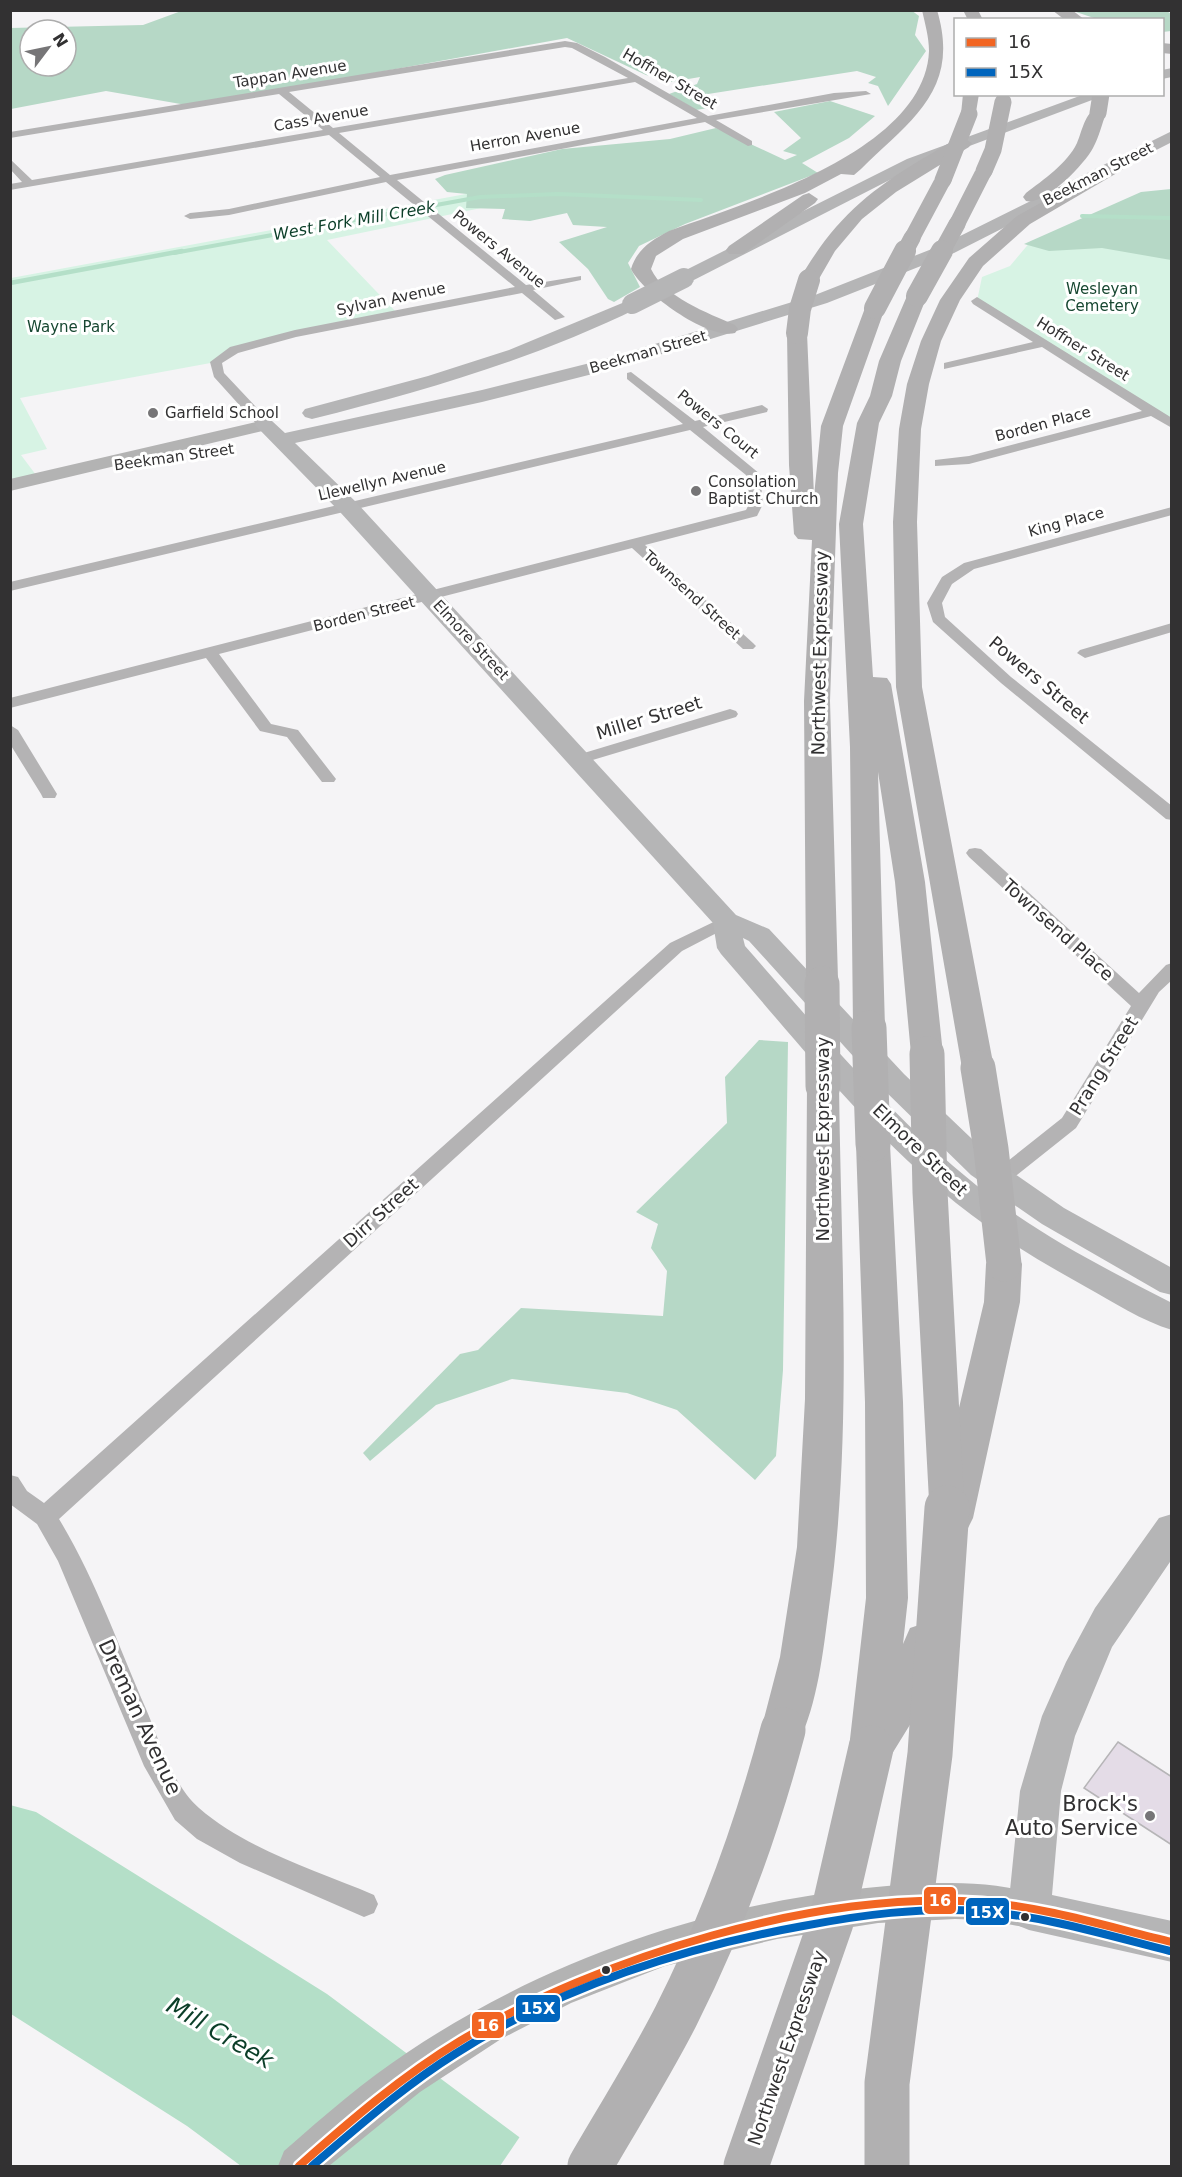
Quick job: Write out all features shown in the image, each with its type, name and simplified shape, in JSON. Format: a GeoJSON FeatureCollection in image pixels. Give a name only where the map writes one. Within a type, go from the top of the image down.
{"type":"FeatureCollection","features":[{"type":"Feature","properties":{"kind":"highway"},"geometry":{"type":"LineString","coordinates":[[736,250],[825,188],[900,123],[926,91],[936,68],[939,38],[929,10]]}},
{"type":"Feature","properties":{"kind":"highway"},"geometry":{"type":"LineString","coordinates":[[1052,15],[1068,18]]}},
{"type":"Feature","properties":{"kind":"highway","name":"Northwest Expressway"},"geometry":{"type":"LineString","coordinates":[[590,2166],[686,1996],[733,1884],[772,1772],[801,1657],[817,1547],[824,1399],[822,979],[817,701],[823,519],[832,426],[875,308],[943,180],[969,114],[971,96]]}},
{"type":"Feature","properties":{"kind":"highway"},"geometry":{"type":"LineString","coordinates":[[963,232],[1056,178],[1084,148],[1098,113],[1101,96]]}},
{"type":"Feature","properties":{"kind":"highway","name":"Northwest Expressway"},"geometry":{"type":"LineString","coordinates":[[746,2166],[831,1922],[871,1748],[887,1598],[884,1402],[869,1028],[864,747],[851,524],[868,423],[881,396],[890,361],[916,296],[963,232],[993,150],[1002,98]]}},
{"type":"Feature","properties":{"kind":"highway"},"geometry":{"type":"LineString","coordinates":[[817,701],[800,465],[797,333],[800,309],[809,280],[827,248],[856,216],[905,177],[963,143]]}},
{"type":"Feature","properties":{"kind":"highway"},"geometry":{"type":"LineString","coordinates":[[728,329],[648,283],[641,269],[646,256],[660,243],[676,235],[799,189],[864,155]]}},
{"type":"Feature","properties":{"kind":"highway"},"geometry":{"type":"LineString","coordinates":[[871,1748],[917,1676],[1002,1302],[1004,1264],[991,1149],[978,1068],[910,695],[904,529],[911,420],[922,364],[954,291],[988,249],[1044,209],[1116,166]]}},
{"type":"Feature","properties":{"kind":"highway"},"geometry":{"type":"LineString","coordinates":[[856,610],[875,666],[910,882],[927,1054],[930,1192],[947,1506],[930,1754],[887,2083],[887,2166]]}},
{"type":"Feature","properties":{"kind":"highway"},"geometry":{"type":"LineString","coordinates":[[922,1001],[927,787]]}},
{"type":"Feature","properties":{"kind":"main road","name":"Beekman Street"},"geometry":{"type":"LineString","coordinates":[[10,485],[92,468],[414,386],[516,354],[565,336],[632,304],[856,188],[963,143],[1095,96]]}},
{"type":"Feature","properties":{"kind":"main road","name":"Beekman Street"},"geometry":{"type":"LineString","coordinates":[[92,468],[142,464],[282,440],[511,390],[728,329],[866,284],[963,232],[1116,166],[1172,136]]}},
{"type":"Feature","properties":{"kind":"main road","name":"Elmore Street"},"geometry":{"type":"LineString","coordinates":[[266,424],[348,507],[726,921],[759,935],[930,1119],[999,1179],[1053,1216],[1172,1282]]}},
{"type":"Feature","properties":{"kind":"main road","name":"Elmore Street"},"geometry":{"type":"LineString","coordinates":[[726,921],[731,948],[906,1141],[972,1199],[1065,1260],[1172,1318]]}},
{"type":"Feature","properties":{"kind":"main road"},"geometry":{"type":"LineString","coordinates":[[1029,1910],[1038,1806],[1044,1772],[1057,1734],[1082,1669],[1108,1620],[1172,1529]]}},
{"type":"Feature","properties":{"kind":"main road"},"geometry":{"type":"LineString","coordinates":[[299,2166],[379,2097],[422,2065],[485,2027],[549,1994],[631,1961],[701,1937],[839,1908],[884,1904],[981,1902],[1029,1910],[1172,1942]]}},
{"type":"Feature","properties":{"kind":"street","name":"Tappan Avenue"},"geometry":{"type":"LineString","coordinates":[[10,135],[565,44],[574,45]]}},
{"type":"Feature","properties":{"kind":"street","name":"Hoffner Street"},"geometry":{"type":"LineString","coordinates":[[574,45],[748,143]]}},
{"type":"Feature","properties":{"kind":"street","name":"Cass Avenue"},"geometry":{"type":"LineString","coordinates":[[10,187],[637,79]]}},
{"type":"Feature","properties":{"kind":"street","name":"Powers Avenue"},"geometry":{"type":"LineString","coordinates":[[281,91],[559,317]]}},
{"type":"Feature","properties":{"kind":"street","name":"Herron Avenue"},"geometry":{"type":"LineString","coordinates":[[190,216],[229,212],[388,179],[706,119],[834,96],[867,94]]}},
{"type":"Feature","properties":{"kind":"street"},"geometry":{"type":"LineString","coordinates":[[10,162],[30,184]]}},
{"type":"Feature","properties":{"kind":"street","name":"Sylvan Avenue"},"geometry":{"type":"LineString","coordinates":[[216,362],[234,350],[287,336],[577,278]]}},
{"type":"Feature","properties":{"kind":"street","name":"Hoffner Street"},"geometry":{"type":"LineString","coordinates":[[977,301],[1172,424]]}},
{"type":"Feature","properties":{"kind":"street"},"geometry":{"type":"LineString","coordinates":[[948,366],[1043,343]]}},
{"type":"Feature","properties":{"kind":"street","name":"Elmore Street"},"geometry":{"type":"LineString","coordinates":[[216,362],[218,374],[266,424]]}},
{"type":"Feature","properties":{"kind":"street","name":"Powers Court"},"geometry":{"type":"LineString","coordinates":[[632,375],[753,474],[756,504],[752,513]]}},
{"type":"Feature","properties":{"kind":"street","name":"Llewellyn Avenue"},"geometry":{"type":"LineString","coordinates":[[10,587],[762,409]]}},
{"type":"Feature","properties":{"kind":"street","name":"Borden Place"},"geometry":{"type":"LineString","coordinates":[[940,463],[969,460],[1153,412]]}},
{"type":"Feature","properties":{"kind":"street","name":"King Place"},"geometry":{"type":"LineString","coordinates":[[969,566],[1172,511]]}},
{"type":"Feature","properties":{"kind":"street","name":"Borden Street"},"geometry":{"type":"LineString","coordinates":[[10,703],[752,513]]}},
{"type":"Feature","properties":{"kind":"street","name":"Townsend Street"},"geometry":{"type":"LineString","coordinates":[[636,544],[748,646]]}},
{"type":"Feature","properties":{"kind":"street","name":"Powers Street"},"geometry":{"type":"LineString","coordinates":[[969,566],[956,571],[938,593],[932,611],[938,620],[1006,680],[1172,815]]}},
{"type":"Feature","properties":{"kind":"street"},"geometry":{"type":"LineString","coordinates":[[1085,653],[1172,627]]}},
{"type":"Feature","properties":{"kind":"street"},"geometry":{"type":"LineString","coordinates":[[210,653],[266,728],[292,733],[328,779]]}},
{"type":"Feature","properties":{"kind":"street","name":"Miller Street"},"geometry":{"type":"LineString","coordinates":[[580,759],[730,714]]}},
{"type":"Feature","properties":{"kind":"street"},"geometry":{"type":"LineString","coordinates":[[10,730],[50,794]]}},
{"type":"Feature","properties":{"kind":"street","name":"Townsend Place"},"geometry":{"type":"LineString","coordinates":[[975,853],[1142,1006]]}},
{"type":"Feature","properties":{"kind":"street","name":"Dirr Street"},"geometry":{"type":"LineString","coordinates":[[45,1517],[676,947],[726,921]]}},
{"type":"Feature","properties":{"kind":"street","name":"Prang Street"},"geometry":{"type":"LineString","coordinates":[[972,1199],[1052,1139],[1069,1123],[1152,988],[1172,969]]}},
{"type":"Feature","properties":{"kind":"street","name":"Dreman Avenue"},"geometry":{"type":"LineString","coordinates":[[10,1484],[19,1498],[45,1517],[69,1557],[157,1766],[171,1792],[188,1815],[207,1830],[255,1856],[364,1904]]}},
{"type":"Feature","properties":{"kind":"green space","name":"Wayne Park"},"geometry":{"type":"Polygon","coordinates":[[[493,189],[510,202],[327,240],[397,313],[234,350],[216,362],[20,398],[47,449],[21,455],[39,479],[11,485],[11,278],[493,189]]]}},
{"type":"Feature","properties":{"kind":"green space","name":"Wesleyan Cemetery"},"geometry":{"type":"Polygon","coordinates":[[[1171,223],[1171,424],[977,301],[982,277],[1010,266],[1031,241],[1171,223]]]}},
{"type":"Feature","properties":{"kind":"shaded area"},"geometry":{"type":"Polygon","coordinates":[[[184,10],[911,10],[919,16],[915,35],[926,51],[888,106],[878,86],[868,83],[876,77],[857,71],[708,94],[701,101],[708,108],[696,110],[669,94],[697,84],[700,77],[671,82],[646,75],[567,38],[192,106],[106,91],[11,109],[10,28],[18,28],[18,78],[78,78],[78,26],[143,25],[184,10]]]}},
{"type":"Feature","properties":{"kind":"shaded area"},"geometry":{"type":"Polygon","coordinates":[[[1073,11],[1167,11],[1171,14],[1171,31],[1164,32],[1164,18],[1094,18],[1073,11]]]}},
{"type":"Feature","properties":{"kind":"shaded area"},"geometry":{"type":"Polygon","coordinates":[[[830,101],[875,116],[849,138],[802,163],[818,173],[685,224],[639,246],[628,263],[640,287],[614,302],[608,299],[588,269],[559,242],[607,227],[573,225],[567,213],[530,221],[502,219],[505,209],[466,208],[467,194],[447,192],[435,179],[562,149],[670,139],[716,128],[785,160],[797,155],[783,151],[801,138],[774,112],[830,101]]]}},
{"type":"Feature","properties":{"kind":"shaded area"},"geometry":{"type":"Polygon","coordinates":[[[1171,189],[1171,260],[1102,248],[1049,251],[1024,244],[1141,192],[1171,189]]]}},
{"type":"Feature","properties":{"kind":"shaded area"},"geometry":{"type":"Polygon","coordinates":[[[759,1040],[788,1042],[783,1370],[776,1456],[755,1480],[677,1410],[627,1393],[512,1379],[436,1405],[370,1461],[363,1453],[460,1354],[478,1350],[521,1308],[663,1316],[667,1271],[651,1248],[658,1224],[636,1212],[727,1123],[725,1077],[759,1040]]]}},
{"type":"Feature","properties":{"kind":"water","name":"Mill Creek"},"geometry":{"type":"Polygon","coordinates":[[[10,1805],[36,1812],[327,1994],[558,2166],[241,2166],[187,2126],[11,2014],[10,1805]]]}},
{"type":"Feature","properties":{"kind":"pier"},"geometry":{"type":"Polygon","coordinates":[[[521,2135],[560,2164],[561,2166],[500,2166],[521,2135]]]}},
{"type":"Feature","properties":{"kind":"building","name":"Brock's Auto Service"},"geometry":{"type":"Polygon","coordinates":[[[1118,1742],[1172,1777],[1172,1845],[1084,1788],[1118,1742]]]}},
{"type":"Feature","properties":{"kind":"waterway","name":"West Fork Mill Creek"},"geometry":{"type":"LineString","coordinates":[[174,253],[480,197],[558,194],[701,200]]}},
{"type":"Feature","properties":{"kind":"waterway","name":"West Fork Mill Creek"},"geometry":{"type":"LineString","coordinates":[[1082,216],[1172,218]]}},
{"type":"Feature","properties":{"kind":"waterway","name":"West Fork Mill Creek"},"geometry":{"type":"LineString","coordinates":[[10,283],[182,251]]}},
{"type":"Feature","properties":{"kind":"transit line","name":"16"},"geometry":{"type":"LineString","coordinates":[[299,2166],[404,2078],[501,2017],[587,1977],[677,1946],[723,1934],[848,1908],[901,1902],[954,1901],[1029,1908],[1172,1942]]}},
{"type":"Feature","properties":{"kind":"transit line","name":"15X"},"geometry":{"type":"LineString","coordinates":[[312,2166],[418,2080],[491,2032],[529,2012],[607,1979],[729,1941],[848,1918],[900,1912],[952,1910],[1027,1917],[1170,1951]]}},
{"type":"Feature","properties":{"kind":"place","name":"Garfield School"},"geometry":{"type":"Point","coordinates":[153,413]}},
{"type":"Feature","properties":{"kind":"place","name":"Consolation Baptist Church"},"geometry":{"type":"Point","coordinates":[696,491]}},
{"type":"Feature","properties":{"kind":"place","name":"Brock's Auto Service"},"geometry":{"type":"Point","coordinates":[1150,1816]}}]}
